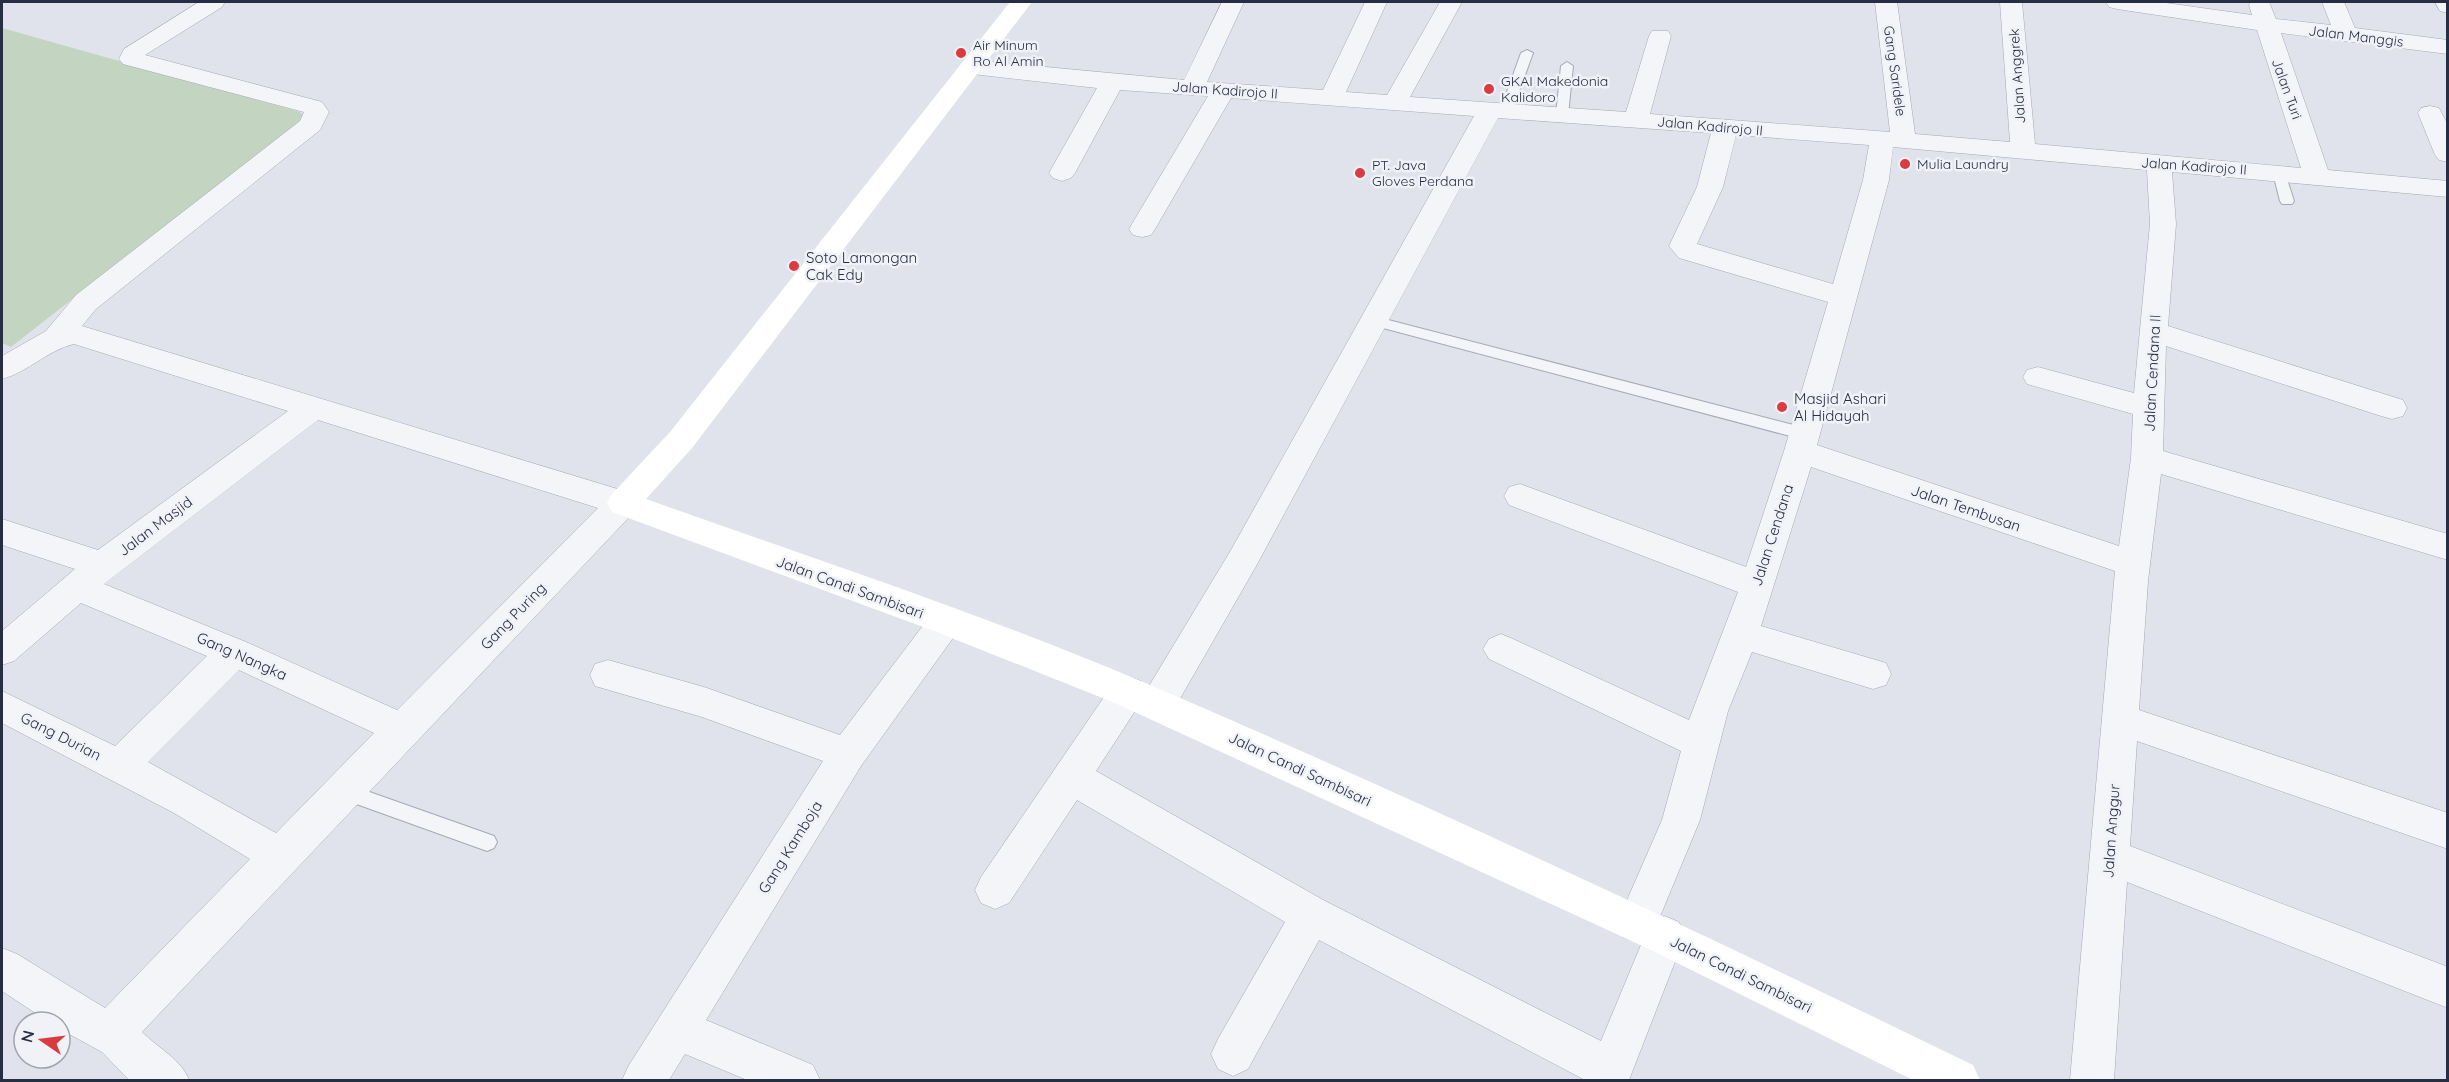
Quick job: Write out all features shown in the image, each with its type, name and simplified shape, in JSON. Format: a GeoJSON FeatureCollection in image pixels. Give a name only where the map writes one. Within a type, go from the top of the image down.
{"type":"FeatureCollection","features":[{"type":"Feature","properties":{"kind":"street"},"geometry":{"type":"LineString","coordinates":[[56,338],[86,302],[311,124],[315,118],[317,112],[313,107],[131,59],[132,54],[140,48],[214,2]]}},
{"type":"Feature","properties":{"kind":"street"},"geometry":{"type":"LineString","coordinates":[[2,369],[56,338],[75,334],[623,503],[681,440],[1021,2]]}},
{"type":"Feature","properties":{"kind":"street"},"geometry":{"type":"LineString","coordinates":[[1193,87],[1233,2]]}},
{"type":"Feature","properties":{"kind":"street"},"geometry":{"type":"LineString","coordinates":[[1331,98],[1376,2]]}},
{"type":"Feature","properties":{"kind":"street"},"geometry":{"type":"LineString","coordinates":[[1395,102],[1451,2]]}},
{"type":"Feature","properties":{"kind":"street","name":"Gang Saridele"},"geometry":{"type":"LineString","coordinates":[[1886,2],[1893,140]]}},
{"type":"Feature","properties":{"kind":"street","name":"Jalan Anggrek"},"geometry":{"type":"LineString","coordinates":[[2012,2],[2023,151]]}},
{"type":"Feature","properties":{"kind":"street","name":"Jalan Manggis"},"geometry":{"type":"LineString","coordinates":[[2117,2],[2261,13],[2346,35],[2448,47]]}},
{"type":"Feature","properties":{"kind":"street"},"geometry":{"type":"LineString","coordinates":[[2333,2],[2346,35]]}},
{"type":"Feature","properties":{"kind":"street"},"geometry":{"type":"LineString","coordinates":[[2446,2],[2448,6]]}},
{"type":"Feature","properties":{"kind":"street","name":"Jalan Turi"},"geometry":{"type":"LineString","coordinates":[[2261,13],[2317,177]]}},
{"type":"Feature","properties":{"kind":"street"},"geometry":{"type":"LineString","coordinates":[[1636,119],[1660,36]]}},
{"type":"Feature","properties":{"kind":"street","name":"Jalan Kadirojo II"},"geometry":{"type":"LineString","coordinates":[[972,67],[1112,82],[1497,111],[1636,119],[2448,189]]}},
{"type":"Feature","properties":{"kind":"street"},"geometry":{"type":"LineString","coordinates":[[1062,173],[1112,82]]}},
{"type":"Feature","properties":{"kind":"street"},"geometry":{"type":"LineString","coordinates":[[1142,229],[1224,89]]}},
{"type":"Feature","properties":{"kind":"street"},"geometry":{"type":"LineString","coordinates":[[995,890],[1070,776],[1143,698],[1243,560],[1373,321],[1497,111]]}},
{"type":"Feature","properties":{"kind":"street"},"geometry":{"type":"LineString","coordinates":[[2430,113],[2448,155]]}},
{"type":"Feature","properties":{"kind":"street"},"geometry":{"type":"LineString","coordinates":[[1725,128],[1710,187],[1683,246],[1689,252],[1844,297]]}},
{"type":"Feature","properties":{"kind":"street","name":"Jalan Cendana"},"geometry":{"type":"LineString","coordinates":[[1609,1075],[1710,711],[1741,634],[1755,584],[1802,443],[1876,180],[1893,140]]}},
{"type":"Feature","properties":{"kind":"street","name":"Jalan Cendana II"},"geometry":{"type":"LineString","coordinates":[[2132,573],[2147,458],[2153,331],[2163,224],[2159,164]]}},
{"type":"Feature","properties":{"kind":"street"},"geometry":{"type":"LineString","coordinates":[[2153,331],[2392,408]]}},
{"type":"Feature","properties":{"kind":"street"},"geometry":{"type":"LineString","coordinates":[[2038,377],[2149,408]]}},
{"type":"Feature","properties":{"kind":"street","name":"Jalan Masjid"},"geometry":{"type":"LineString","coordinates":[[2,651],[90,576],[313,408]]}},
{"type":"Feature","properties":{"kind":"street","name":"Jalan Tembusan"},"geometry":{"type":"LineString","coordinates":[[1802,443],[2132,573]]}},
{"type":"Feature","properties":{"kind":"street"},"geometry":{"type":"LineString","coordinates":[[2147,458],[2448,547]]}},
{"type":"Feature","properties":{"kind":"street"},"geometry":{"type":"LineString","coordinates":[[1520,496],[1755,584]]}},
{"type":"Feature","properties":{"kind":"street","name":"Jalan Candi Sambisari"},"geometry":{"type":"LineString","coordinates":[[623,503],[946,621],[1143,698],[1651,930],[1958,1080]]}},
{"type":"Feature","properties":{"kind":"street","name":"Gang Puring"},"geometry":{"type":"LineString","coordinates":[[112,1032],[343,790],[623,503]]}},
{"type":"Feature","properties":{"kind":"street","name":"Gang Nangka"},"geometry":{"type":"LineString","coordinates":[[2,532],[234,652],[404,730]]}},
{"type":"Feature","properties":{"kind":"street","name":"Jalan Anggur"},"geometry":{"type":"LineString","coordinates":[[2092,1080],[2132,573]]}},
{"type":"Feature","properties":{"kind":"street","name":"Gang Kamboja"},"geometry":{"type":"LineString","coordinates":[[644,1080],[848,754],[946,621]]}},
{"type":"Feature","properties":{"kind":"street"},"geometry":{"type":"LineString","coordinates":[[1741,634],[1873,674]]}},
{"type":"Feature","properties":{"kind":"street"},"geometry":{"type":"LineString","coordinates":[[1501,649],[1701,743]]}},
{"type":"Feature","properties":{"kind":"street"},"geometry":{"type":"LineString","coordinates":[[120,766],[234,652]]}},
{"type":"Feature","properties":{"kind":"street"},"geometry":{"type":"LineString","coordinates":[[608,675],[704,702],[848,754]]}},
{"type":"Feature","properties":{"kind":"street","name":"Gang Durian"},"geometry":{"type":"LineString","coordinates":[[2,706],[120,766],[280,856]]}},
{"type":"Feature","properties":{"kind":"street"},"geometry":{"type":"LineString","coordinates":[[2120,718],[2448,831]]}},
{"type":"Feature","properties":{"kind":"street"},"geometry":{"type":"LineString","coordinates":[[1070,776],[1311,915],[1609,1075]]}},
{"type":"Feature","properties":{"kind":"street"},"geometry":{"type":"LineString","coordinates":[[2109,856],[2448,988]]}},
{"type":"Feature","properties":{"kind":"street"},"geometry":{"type":"LineString","coordinates":[[1233,1054],[1311,915]]}},
{"type":"Feature","properties":{"kind":"street"},"geometry":{"type":"LineString","coordinates":[[2,968],[102,1031],[112,1032],[145,1066],[167,1080]]}},
{"type":"Feature","properties":{"kind":"street"},"geometry":{"type":"LineString","coordinates":[[678,1029],[798,1080]]}},
{"type":"Feature","properties":{"kind":"lane"},"geometry":{"type":"LineString","coordinates":[[1497,111],[1527,53]]}},
{"type":"Feature","properties":{"kind":"lane"},"geometry":{"type":"LineString","coordinates":[[1562,115],[1567,66]]}},
{"type":"Feature","properties":{"kind":"lane"},"geometry":{"type":"LineString","coordinates":[[2279,173],[2287,201]]}},
{"type":"Feature","properties":{"kind":"lane"},"geometry":{"type":"LineString","coordinates":[[1373,321],[1802,443]]}},
{"type":"Feature","properties":{"kind":"lane"},"geometry":{"type":"LineString","coordinates":[[343,790],[487,842]]}},
{"type":"Feature","properties":{"kind":"green space"},"geometry":{"type":"Polygon","coordinates":[[[2,28],[300,112],[305,117],[11,347],[2,343],[2,28]]]}},
{"type":"Feature","properties":{"kind":"place","name":"Air Minum Ro Al Amin"},"geometry":{"type":"Point","coordinates":[961,53]}},
{"type":"Feature","properties":{"kind":"place","name":"GKAI Makedonia Kalidoro"},"geometry":{"type":"Point","coordinates":[1489,89]}},
{"type":"Feature","properties":{"kind":"place","name":"Mulia Laundry"},"geometry":{"type":"Point","coordinates":[1905,164]}},
{"type":"Feature","properties":{"kind":"place","name":"PT. Java Gloves Perdana"},"geometry":{"type":"Point","coordinates":[1360,173]}},
{"type":"Feature","properties":{"kind":"place","name":"Soto Lamongan Cak Edy"},"geometry":{"type":"Point","coordinates":[794,266]}},
{"type":"Feature","properties":{"kind":"place","name":"Masjid Ashari Al Hidayah"},"geometry":{"type":"Point","coordinates":[1782,407]}}]}
